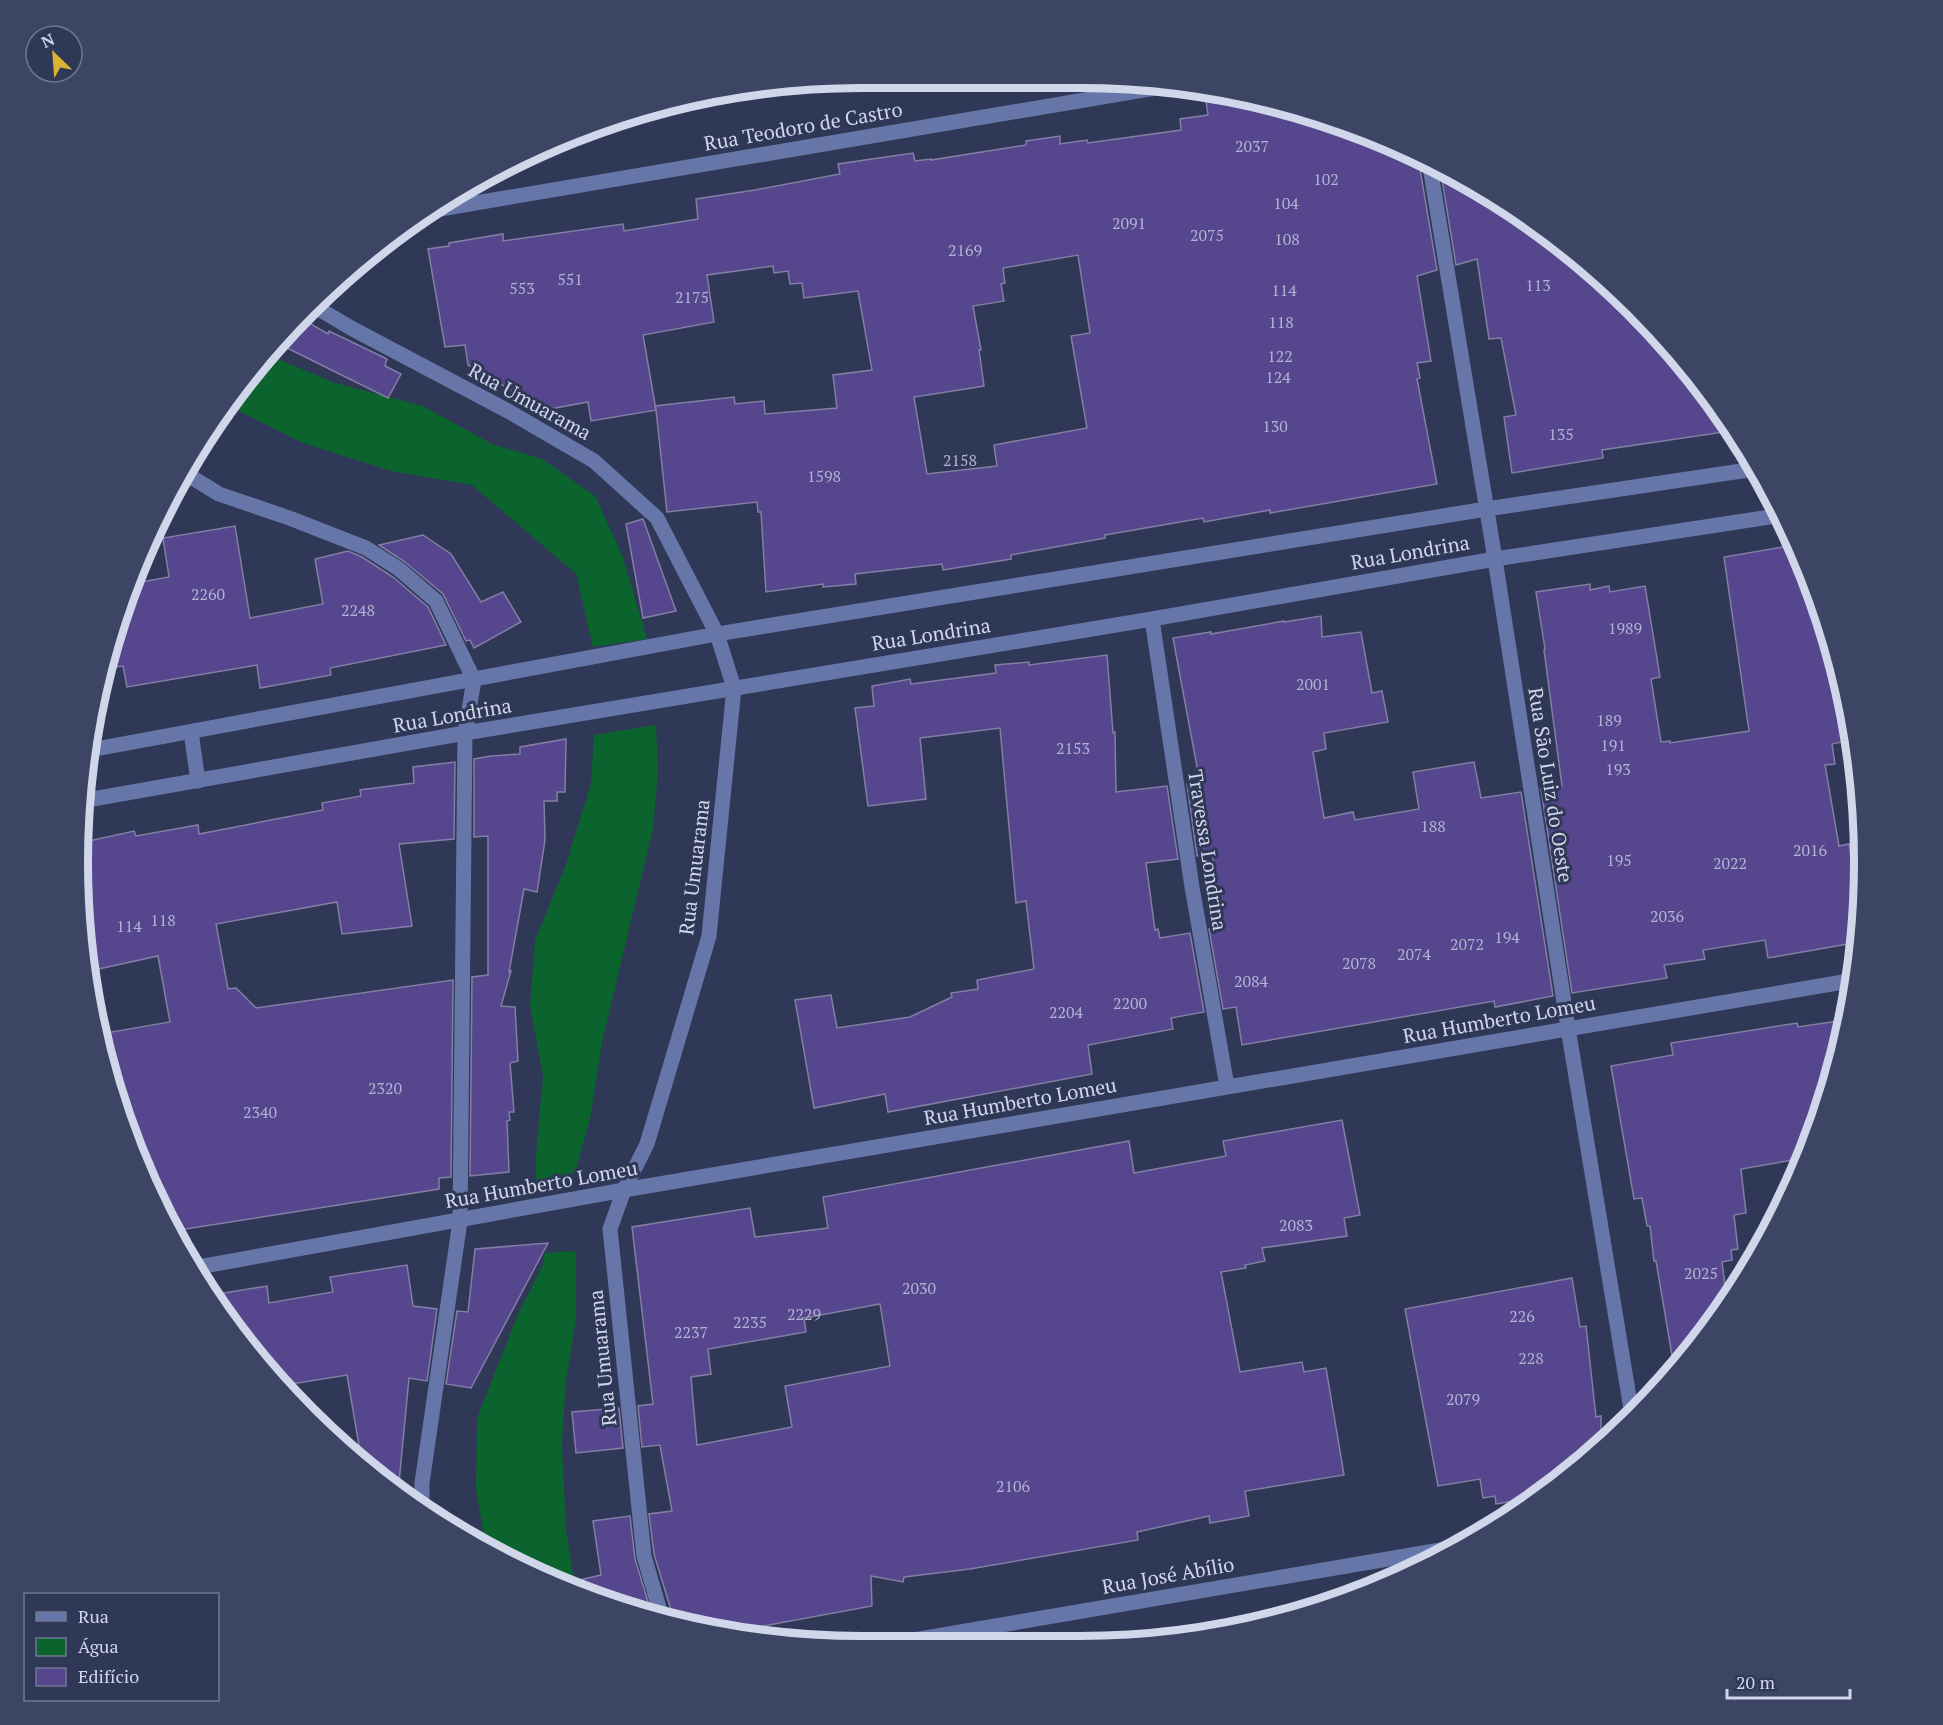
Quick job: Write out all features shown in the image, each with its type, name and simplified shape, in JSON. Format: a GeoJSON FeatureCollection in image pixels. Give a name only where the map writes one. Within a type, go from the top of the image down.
{"type":"FeatureCollection","features":[{"type":"Feature","properties":{"kind":"street","name":"Rua Teodoro de Castro"},"geometry":{"type":"LineString","coordinates":[[451,207],[1139,91]]}},
{"type":"Feature","properties":{"kind":"street","name":"Rua São Luiz do Oeste"},"geometry":{"type":"LineString","coordinates":[[1431,172],[1631,1407]]}},
{"type":"Feature","properties":{"kind":"street","name":"Rua Umuarama"},"geometry":{"type":"LineString","coordinates":[[321,310],[594,460],[657,519],[717,634],[734,688],[709,936],[647,1144],[624,1190],[610,1229],[644,1556],[659,1609]]}},
{"type":"Feature","properties":{"kind":"street","name":"Rua Londrina"},"geometry":{"type":"LineString","coordinates":[[97,749],[717,634],[1486,509],[1747,470]]}},
{"type":"Feature","properties":{"kind":"street"},"geometry":{"type":"LineString","coordinates":[[191,477],[219,494],[366,548],[399,568],[436,601],[474,680],[465,733],[459,1221],[422,1483],[422,1499]]}},
{"type":"Feature","properties":{"kind":"street","name":"Rua Londrina"},"geometry":{"type":"LineString","coordinates":[[91,799],[465,733],[1152,619],[1495,559],[1773,516]]}},
{"type":"Feature","properties":{"kind":"street","name":"Travessa Londrina"},"geometry":{"type":"LineString","coordinates":[[1152,619],[1192,887],[1227,1086]]}},
{"type":"Feature","properties":{"kind":"street"},"geometry":{"type":"LineString","coordinates":[[191,732],[198,781]]}},
{"type":"Feature","properties":{"kind":"street","name":"Rua Humberto Lomeu"},"geometry":{"type":"LineString","coordinates":[[202,1266],[624,1190],[1845,983]]}},
{"type":"Feature","properties":{"kind":"street","name":"Rua José Abílio"},"geometry":{"type":"LineString","coordinates":[[937,1636],[1434,1551]]}},
{"type":"Feature","properties":{"kind":"water"},"geometry":{"type":"Polygon","coordinates":[[[276,358],[335,383],[423,406],[492,444],[542,459],[595,496],[622,555],[647,639],[593,647],[576,574],[472,485],[391,471],[303,443],[235,410],[276,358]]]}},
{"type":"Feature","properties":{"kind":"water"},"geometry":{"type":"Polygon","coordinates":[[[656,725],[658,772],[653,829],[602,1042],[590,1119],[575,1173],[536,1181],[543,1076],[530,1006],[535,941],[565,867],[591,784],[594,735],[656,725]]]}},
{"type":"Feature","properties":{"kind":"water"},"geometry":{"type":"Polygon","coordinates":[[[576,1251],[576,1319],[566,1381],[562,1443],[566,1529],[574,1581],[484,1538],[476,1490],[477,1418],[518,1314],[542,1267],[545,1253],[576,1251]]]}},
{"type":"Feature","properties":{"kind":"building"},"geometry":{"type":"Polygon","coordinates":[[[1213,100],[1281,115],[1377,147],[1420,166],[1437,270],[1417,276],[1431,361],[1417,363],[1420,378],[1417,379],[1437,484],[1270,513],[1270,510],[1204,522],[1203,518],[1105,535],[1105,538],[1011,555],[1011,559],[943,570],[942,564],[855,574],[856,584],[823,587],[823,584],[766,592],[761,512],[758,512],[757,502],[667,512],[656,410],[591,421],[588,402],[545,410],[468,365],[465,345],[445,347],[428,249],[503,234],[503,241],[623,224],[624,231],[698,219],[696,199],[840,174],[838,164],[913,153],[915,161],[931,160],[1026,145],[1026,141],[1060,136],[1060,144],[1087,140],[1088,143],[1181,130],[1180,119],[1208,115],[1206,101],[1213,100]],[[1078,255],[1003,268],[1005,283],[1001,284],[1004,301],[973,306],[981,350],[979,350],[984,386],[914,397],[927,474],[997,466],[994,445],[1087,428],[1071,336],[1090,333],[1078,255]],[[773,266],[707,275],[714,322],[643,335],[655,406],[734,397],[735,404],[764,401],[765,414],[837,408],[833,375],[872,370],[858,291],[804,298],[802,283],[790,284],[788,271],[774,273],[773,266]]]}},
{"type":"Feature","properties":{"kind":"building"},"geometry":{"type":"Polygon","coordinates":[[[1442,178],[1511,219],[1552,248],[1591,281],[1628,315],[1662,352],[1695,391],[1724,432],[1602,450],[1603,458],[1512,473],[1504,417],[1516,415],[1501,338],[1489,339],[1477,259],[1456,265],[1442,178]]]}},
{"type":"Feature","properties":{"kind":"building"},"geometry":{"type":"Polygon","coordinates":[[[308,323],[328,334],[329,331],[387,359],[385,366],[401,374],[388,398],[285,347],[308,323]]]}},
{"type":"Feature","properties":{"kind":"building"},"geometry":{"type":"Polygon","coordinates":[[[643,519],[676,611],[643,618],[626,524],[643,519]]]}},
{"type":"Feature","properties":{"kind":"building"},"geometry":{"type":"Polygon","coordinates":[[[235,526],[250,618],[323,604],[315,559],[348,551],[362,557],[393,577],[428,607],[446,645],[330,668],[331,675],[260,688],[257,665],[127,687],[123,666],[114,667],[115,662],[141,582],[169,577],[163,538],[235,526]]]}},
{"type":"Feature","properties":{"kind":"building"},"geometry":{"type":"Polygon","coordinates":[[[423,535],[451,554],[481,602],[503,592],[521,622],[474,648],[470,640],[466,641],[443,594],[405,562],[379,545],[423,535]]]}},
{"type":"Feature","properties":{"kind":"building"},"geometry":{"type":"Polygon","coordinates":[[[1787,546],[1813,614],[1828,662],[1845,741],[1832,744],[1835,764],[1825,765],[1839,846],[1849,844],[1854,871],[1850,944],[1768,958],[1765,940],[1703,950],[1705,959],[1664,965],[1667,978],[1572,993],[1541,789],[1562,786],[1536,592],[1590,584],[1590,590],[1609,586],[1610,592],[1645,586],[1660,677],[1651,679],[1661,742],[1670,741],[1670,743],[1749,731],[1724,557],[1787,546]]]}},
{"type":"Feature","properties":{"kind":"building"},"geometry":{"type":"Polygon","coordinates":[[[1321,616],[1322,637],[1361,632],[1372,693],[1382,691],[1388,722],[1324,733],[1326,749],[1313,752],[1324,818],[1353,812],[1355,820],[1419,809],[1413,772],[1474,762],[1481,798],[1521,792],[1553,996],[1495,1007],[1494,1001],[1242,1045],[1236,1007],[1223,1009],[1209,929],[1224,927],[1212,854],[1197,856],[1187,784],[1200,783],[1173,638],[1321,616]]]}},
{"type":"Feature","properties":{"kind":"building"},"geometry":{"type":"Polygon","coordinates":[[[1107,655],[1113,733],[1115,732],[1116,792],[1167,786],[1178,859],[1146,863],[1155,930],[1158,929],[1160,938],[1190,933],[1204,1012],[1171,1018],[1173,1029],[1088,1045],[1092,1074],[888,1112],[885,1094],[814,1108],[795,1000],[831,995],[837,1028],[910,1017],[952,997],[951,993],[978,989],[977,980],[1034,969],[1026,901],[1016,903],[1000,728],[920,738],[926,799],[868,806],[855,708],[874,706],[872,686],[910,679],[911,684],[996,673],[995,665],[1029,662],[1029,665],[1107,655]]]}},
{"type":"Feature","properties":{"kind":"building"},"geometry":{"type":"Polygon","coordinates":[[[566,739],[565,792],[557,792],[557,801],[544,801],[545,840],[537,892],[524,889],[509,972],[511,971],[501,1006],[515,1007],[518,1061],[510,1063],[514,1112],[509,1112],[510,1120],[507,1121],[509,1172],[470,1176],[472,977],[488,975],[488,836],[474,837],[474,759],[520,754],[520,747],[566,739]]]}},
{"type":"Feature","properties":{"kind":"building"},"geometry":{"type":"Polygon","coordinates":[[[455,762],[454,839],[399,844],[412,926],[342,934],[337,902],[216,924],[228,989],[236,988],[256,1008],[453,980],[451,1177],[439,1178],[439,1189],[181,1230],[147,1159],[115,1063],[108,1033],[170,1022],[158,956],[96,970],[90,913],[89,841],[134,831],[136,836],[198,825],[199,834],[323,810],[322,803],[361,796],[360,790],[414,783],[413,767],[455,762]]]}},
{"type":"Feature","properties":{"kind":"building"},"geometry":{"type":"Polygon","coordinates":[[[1838,1021],[1828,1063],[1796,1159],[1741,1169],[1746,1213],[1734,1215],[1738,1249],[1731,1250],[1732,1260],[1722,1262],[1726,1290],[1695,1334],[1673,1360],[1656,1261],[1654,1261],[1650,1226],[1647,1226],[1642,1198],[1634,1199],[1611,1066],[1673,1055],[1671,1043],[1797,1023],[1798,1027],[1838,1021]]]}},
{"type":"Feature","properties":{"kind":"building"},"geometry":{"type":"Polygon","coordinates":[[[1342,1120],[1360,1215],[1344,1218],[1347,1236],[1262,1248],[1265,1261],[1245,1265],[1246,1268],[1221,1272],[1240,1372],[1302,1362],[1304,1372],[1326,1368],[1344,1475],[1245,1491],[1249,1516],[1210,1523],[1209,1516],[1137,1532],[1138,1540],[970,1569],[904,1577],[903,1582],[871,1576],[872,1606],[751,1628],[672,1612],[654,1554],[649,1514],[672,1511],[660,1445],[642,1447],[638,1406],[653,1404],[632,1227],[750,1208],[755,1237],[828,1228],[823,1197],[1129,1141],[1134,1173],[1226,1156],[1223,1141],[1342,1120]],[[880,1304],[804,1318],[806,1332],[708,1349],[711,1374],[691,1377],[697,1445],[792,1427],[785,1386],[890,1366],[880,1304]]]}},
{"type":"Feature","properties":{"kind":"building"},"geometry":{"type":"Polygon","coordinates":[[[548,1243],[471,1388],[446,1384],[457,1311],[468,1312],[475,1249],[548,1243]]]}},
{"type":"Feature","properties":{"kind":"building"},"geometry":{"type":"Polygon","coordinates":[[[407,1265],[413,1306],[437,1309],[427,1381],[409,1378],[399,1483],[360,1451],[347,1375],[291,1384],[248,1334],[220,1294],[267,1286],[269,1303],[333,1292],[330,1277],[407,1265]]]}},
{"type":"Feature","properties":{"kind":"building"},"geometry":{"type":"Polygon","coordinates":[[[1572,1278],[1580,1327],[1586,1326],[1596,1417],[1601,1416],[1601,1435],[1552,1477],[1519,1500],[1496,1504],[1495,1496],[1483,1498],[1480,1479],[1438,1486],[1405,1309],[1572,1278]]]}},
{"type":"Feature","properties":{"kind":"building"},"geometry":{"type":"Polygon","coordinates":[[[619,1408],[623,1448],[576,1453],[572,1412],[619,1408]]]}},
{"type":"Feature","properties":{"kind":"building"},"geometry":{"type":"Polygon","coordinates":[[[630,1516],[635,1559],[649,1606],[575,1581],[601,1575],[593,1521],[630,1516]]]}}]}
